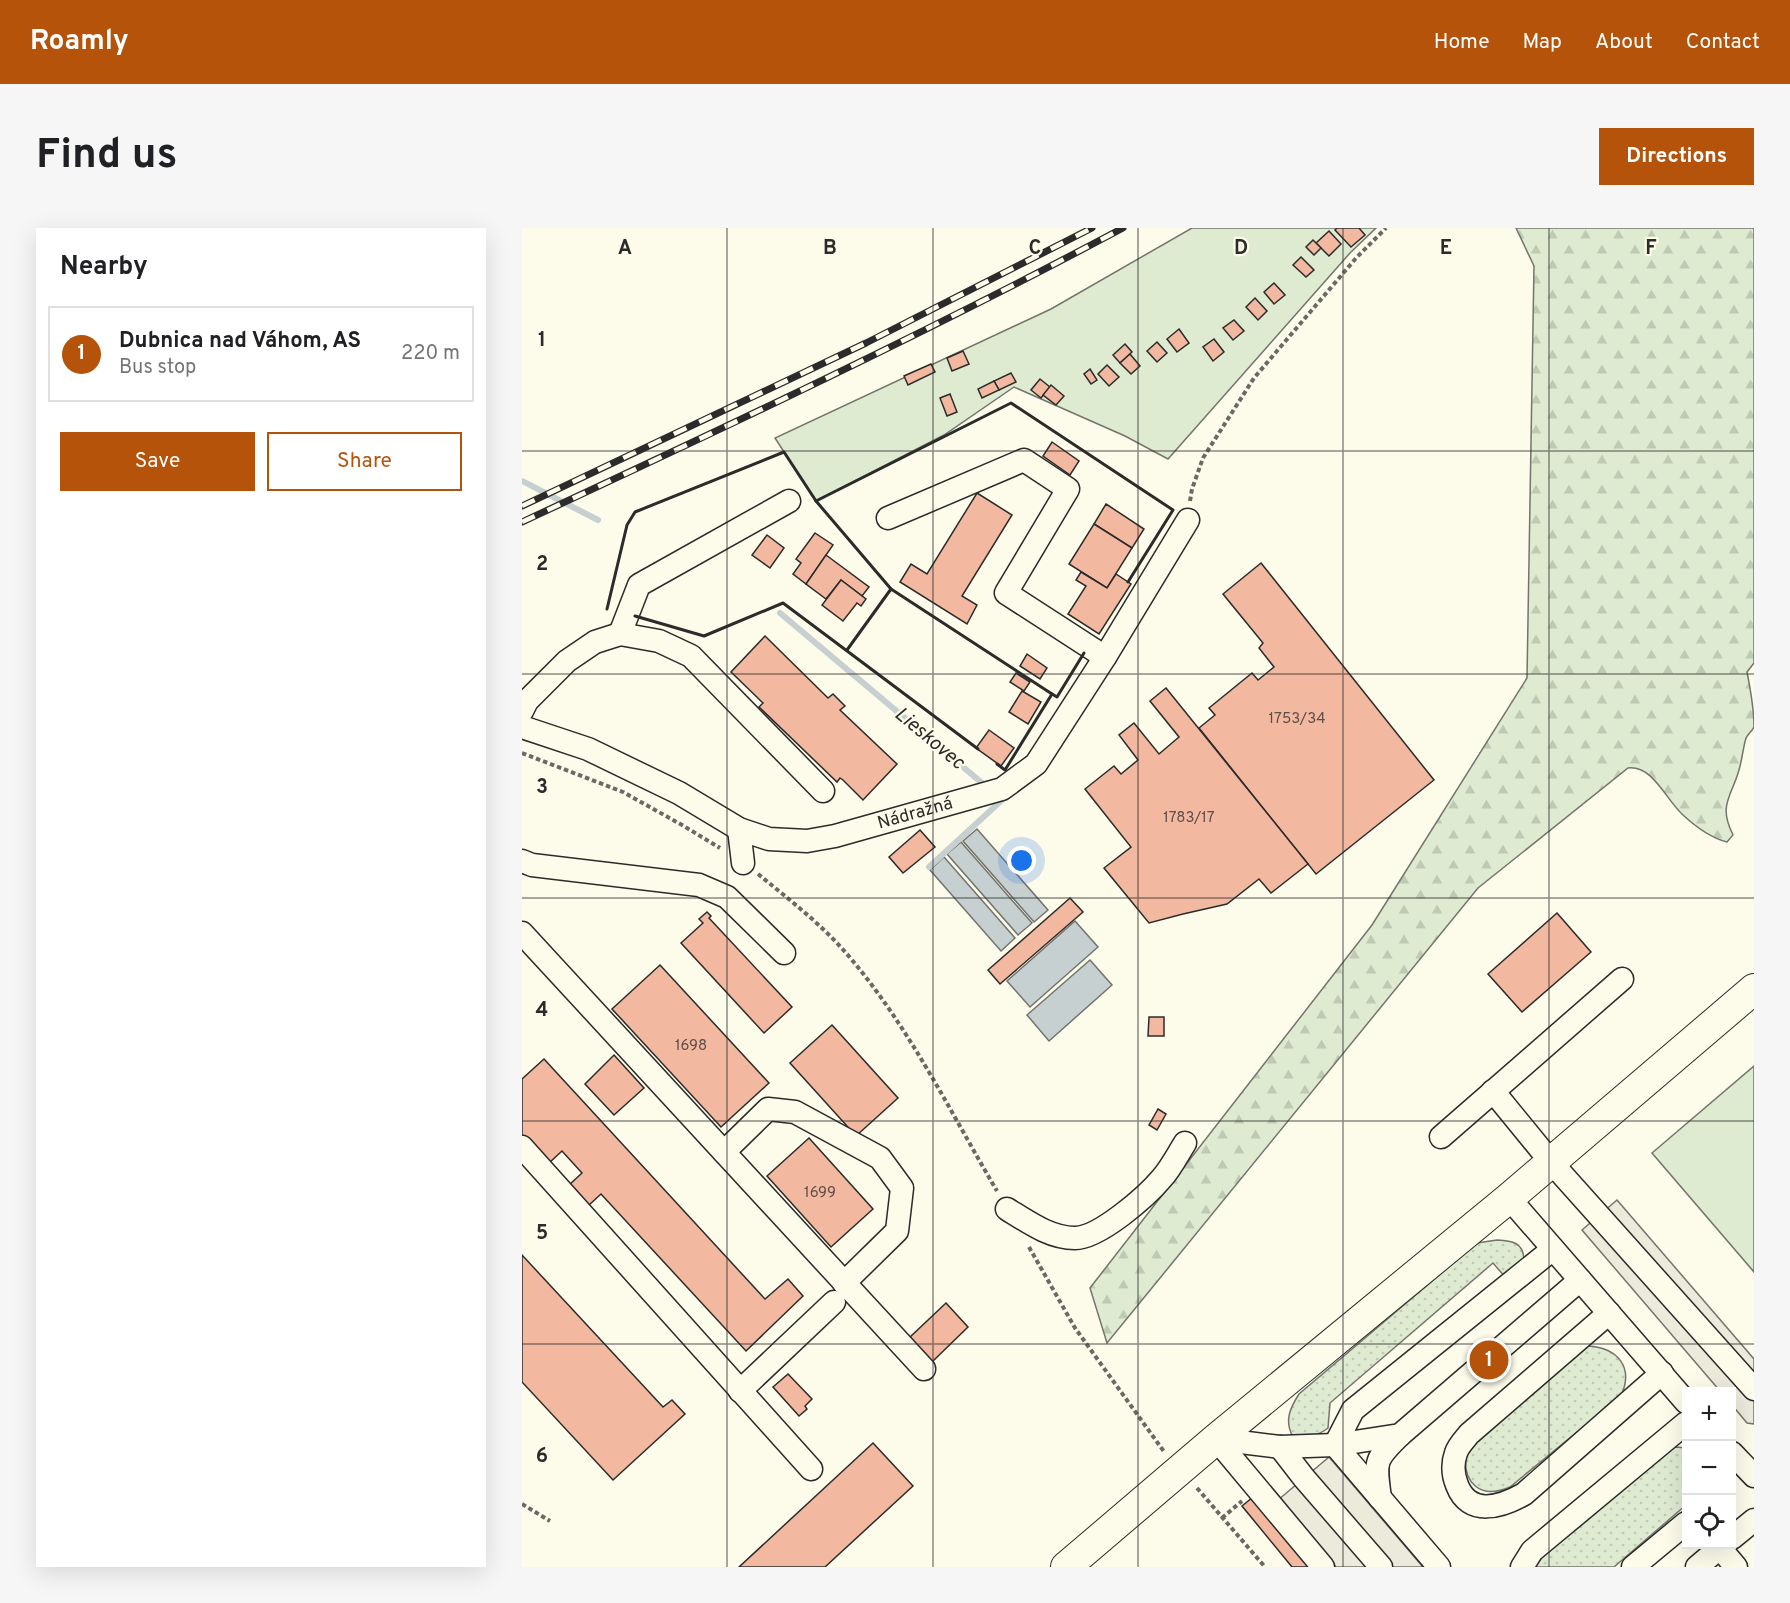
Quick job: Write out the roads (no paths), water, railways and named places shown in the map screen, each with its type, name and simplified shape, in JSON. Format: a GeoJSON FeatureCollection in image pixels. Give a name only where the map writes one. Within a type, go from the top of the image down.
{"type":"FeatureCollection","features":[{"type":"Feature","properties":{"kind":"main road"},"geometry":{"type":"LineString","coordinates":[[1066,1567],[1216,1439],[1509,1198],[1754,989]]}},
{"type":"Feature","properties":{"kind":"street"},"geometry":{"type":"LineString","coordinates":[[888,518],[1024,460],[1068,489],[1006,592],[1105,657]]}},
{"type":"Feature","properties":{"kind":"street"},"geometry":{"type":"LineString","coordinates":[[620,634],[639,585],[789,501]]}},
{"type":"Feature","properties":{"kind":"street","name":"Nádražná"},"geometry":{"type":"LineString","coordinates":[[522,727],[588,749],[679,794],[739,829],[769,839],[807,841],[834,836],[993,792],[1036,764],[1105,657],[1188,520]]}},
{"type":"Feature","properties":{"kind":"street"},"geometry":{"type":"LineString","coordinates":[[522,711],[527,701],[567,661],[595,642],[620,634],[659,641],[691,656],[823,791]]}},
{"type":"Feature","properties":{"kind":"street"},"geometry":{"type":"LineString","coordinates":[[739,829],[743,863]]}},
{"type":"Feature","properties":{"kind":"street"},"geometry":{"type":"LineString","coordinates":[[522,861],[532,865],[699,885],[727,897],[784,953]]}},
{"type":"Feature","properties":{"kind":"street"},"geometry":{"type":"LineString","coordinates":[[522,933],[724,1152],[839,1293],[924,1369]]}},
{"type":"Feature","properties":{"kind":"street"},"geometry":{"type":"LineString","coordinates":[[1441,1137],[1622,980]]}},
{"type":"Feature","properties":{"kind":"street"},"geometry":{"type":"LineString","coordinates":[[1493,1091],[1551,1162],[1754,1389]]}},
{"type":"Feature","properties":{"kind":"street"},"geometry":{"type":"LineString","coordinates":[[724,1152],[768,1109],[795,1112],[880,1158],[902,1188],[897,1231],[839,1293],[740,1390]]}},
{"type":"Feature","properties":{"kind":"street"},"geometry":{"type":"LineString","coordinates":[[1007,1209],[1037,1228],[1060,1236],[1077,1238],[1090,1236],[1114,1222],[1163,1178],[1185,1143]]}},
{"type":"Feature","properties":{"kind":"street"},"geometry":{"type":"LineString","coordinates":[[522,1147],[811,1469]]}},
{"type":"Feature","properties":{"kind":"street"},"geometry":{"type":"LineString","coordinates":[[1509,1198],[1682,1397]]}},
{"type":"Feature","properties":{"kind":"street"},"geometry":{"type":"LineString","coordinates":[[1335,1446],[1353,1410],[1553,1249]]}},
{"type":"Feature","properties":{"kind":"street"},"geometry":{"type":"LineString","coordinates":[[1380,1498],[1376,1471],[1381,1454],[1580,1280]]}},
{"type":"Feature","properties":{"kind":"street"},"geometry":{"type":"LineString","coordinates":[[1609,1313],[1468,1434],[1456,1452],[1453,1474],[1460,1494],[1472,1504],[1490,1507],[1509,1503],[1524,1494],[1662,1373]]}},
{"type":"Feature","properties":{"kind":"street"},"geometry":{"type":"LineString","coordinates":[[1522,1567],[1532,1551],[1682,1426]]}},
{"type":"Feature","properties":{"kind":"street"},"geometry":{"type":"LineString","coordinates":[[1216,1439],[1280,1447],[1335,1446],[1400,1435]]}},
{"type":"Feature","properties":{"kind":"street"},"geometry":{"type":"LineString","coordinates":[[1216,1439],[1323,1567]]}},
{"type":"Feature","properties":{"kind":"street"},"geometry":{"type":"LineString","coordinates":[[1335,1446],[1439,1567]]}},
{"type":"Feature","properties":{"kind":"street"},"geometry":{"type":"LineString","coordinates":[[1280,1447],[1381,1567]]}},
{"type":"Feature","properties":{"kind":"street"},"geometry":{"type":"LineString","coordinates":[[1736,1462],[1744,1477]]}},
{"type":"Feature","properties":{"kind":"street"},"geometry":{"type":"LineString","coordinates":[[1736,1535],[1754,1520]]}},
{"type":"Feature","properties":{"kind":"street"},"geometry":{"type":"LineString","coordinates":[[1633,1567],[1682,1526]]}},
{"type":"Feature","properties":{"kind":"street"},"geometry":{"type":"LineString","coordinates":[[1697,1567],[1719,1549]]}},
{"type":"Feature","properties":{"kind":"street"},"geometry":{"type":"LineString","coordinates":[[1727,1549],[1736,1567]]}},
{"type":"Feature","properties":{"kind":"waterway","name":"Lieskovec"},"geometry":{"type":"LineString","coordinates":[[522,481],[598,520]]}},
{"type":"Feature","properties":{"kind":"waterway","name":"Lieskovec"},"geometry":{"type":"LineString","coordinates":[[780,613],[988,788]]}},
{"type":"Feature","properties":{"kind":"waterway","name":"Lieskovec"},"geometry":{"type":"LineString","coordinates":[[929,867],[1002,800],[998,797]]}},
{"type":"Feature","properties":{"kind":"railway"},"geometry":{"type":"LineString","coordinates":[[522,506],[866,343],[1092,228]]}},
{"type":"Feature","properties":{"kind":"railway"},"geometry":{"type":"LineString","coordinates":[[522,522],[900,342],[1123,228]]}},
{"type":"Feature","properties":{"kind":"place","name":"Dubnica nad Váhom, AS"},"geometry":{"type":"Point","coordinates":[1489,1360]}}]}
